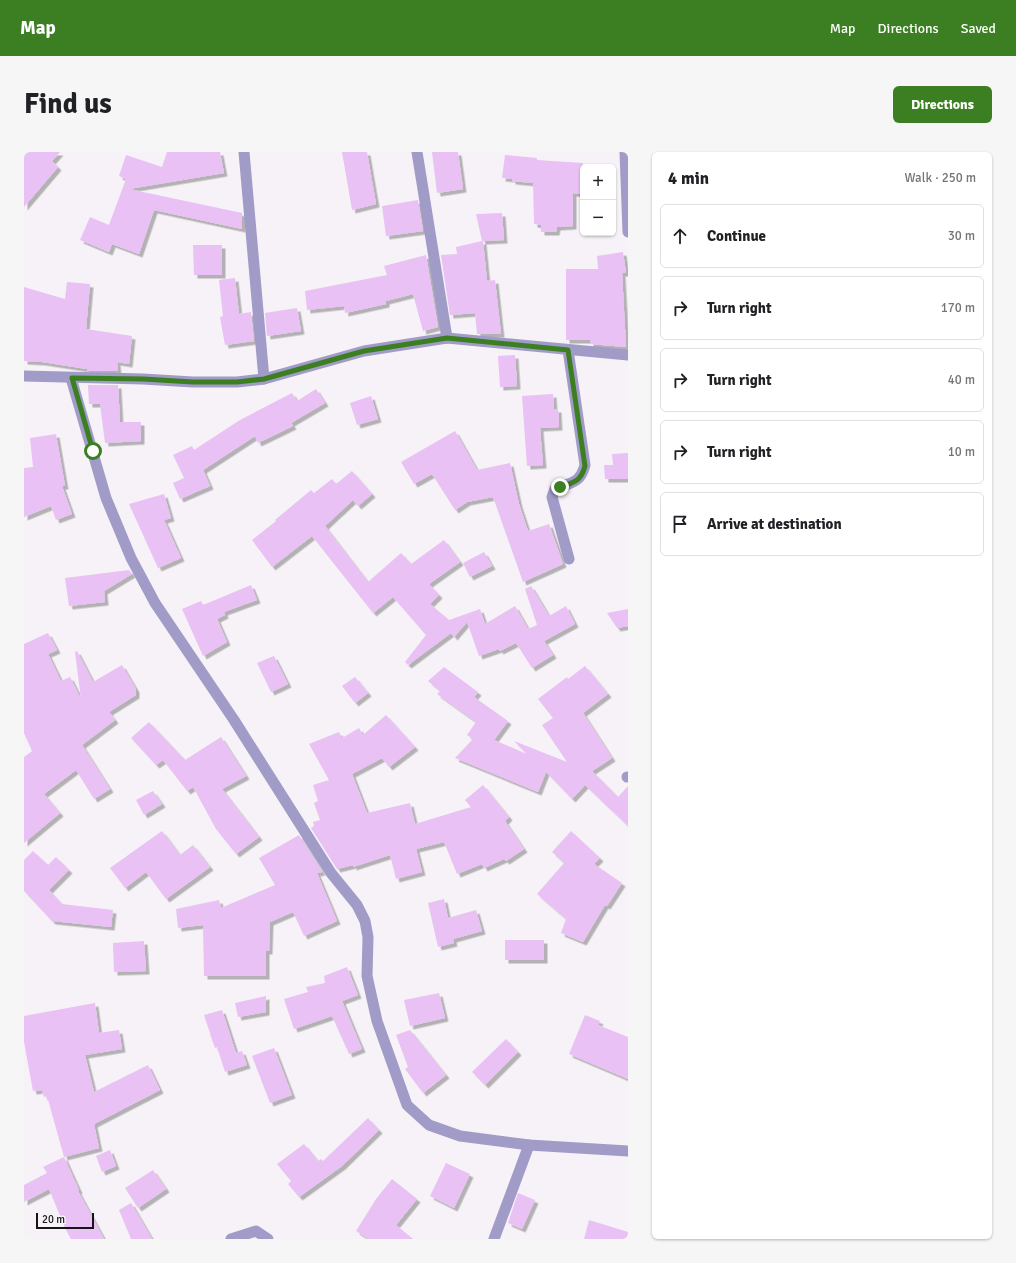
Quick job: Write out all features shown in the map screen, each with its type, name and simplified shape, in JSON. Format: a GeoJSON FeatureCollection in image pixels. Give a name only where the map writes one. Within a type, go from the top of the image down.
{"type":"FeatureCollection","features":[{"type":"Feature","properties":{"kind":"street"},"geometry":{"type":"LineString","coordinates":[[244,152],[264,379]]}},
{"type":"Feature","properties":{"kind":"street"},"geometry":{"type":"LineString","coordinates":[[418,152],[447,338]]}},
{"type":"Feature","properties":{"kind":"street"},"geometry":{"type":"LineString","coordinates":[[625,152],[628,232]]}},
{"type":"Feature","properties":{"kind":"street"},"geometry":{"type":"LineString","coordinates":[[24,376],[143,379],[193,382],[237,382],[264,379],[364,351],[447,338],[628,355]]}},
{"type":"Feature","properties":{"kind":"street"},"geometry":{"type":"LineString","coordinates":[[568,350],[585,466],[582,476],[575,482],[555,489],[552,497],[569,559]]}},
{"type":"Feature","properties":{"kind":"street"},"geometry":{"type":"LineString","coordinates":[[72,378],[106,498],[131,558],[155,602],[234,720],[331,873],[357,905],[365,920],[368,937],[368,984],[377,1021],[407,1105],[429,1125],[460,1136],[529,1145],[628,1151]]}},
{"type":"Feature","properties":{"kind":"street"},"geometry":{"type":"LineString","coordinates":[[494,1239],[529,1145]]}},
{"type":"Feature","properties":{"kind":"street"},"geometry":{"type":"LineString","coordinates":[[231,1239],[256,1231],[268,1239]]}},
{"type":"Feature","properties":{"kind":"building"},"geometry":{"type":"Polygon","coordinates":[[[24,152],[60,152],[52,161],[58,167],[24,207],[24,152]]]}},
{"type":"Feature","properties":{"kind":"building"},"geometry":{"type":"Polygon","coordinates":[[[167,152],[220,152],[224,173],[129,189],[242,213],[242,229],[154,210],[139,254],[112,244],[109,252],[80,240],[90,217],[109,225],[126,179],[119,176],[126,155],[162,167],[167,152]]]}},
{"type":"Feature","properties":{"kind":"building"},"geometry":{"type":"Polygon","coordinates":[[[342,152],[367,152],[376,204],[352,210],[342,152]]]}},
{"type":"Feature","properties":{"kind":"building"},"geometry":{"type":"Polygon","coordinates":[[[432,152],[458,152],[463,189],[437,193],[432,152]]]}},
{"type":"Feature","properties":{"kind":"building"},"geometry":{"type":"Polygon","coordinates":[[[505,155],[537,158],[537,160],[583,163],[580,164],[580,194],[573,193],[573,226],[557,227],[556,232],[541,232],[541,225],[534,224],[533,183],[512,181],[512,179],[502,178],[505,155]]]}},
{"type":"Feature","properties":{"kind":"building"},"geometry":{"type":"Polygon","coordinates":[[[418,200],[423,231],[386,236],[382,206],[418,200]]]}},
{"type":"Feature","properties":{"kind":"building"},"geometry":{"type":"Polygon","coordinates":[[[502,213],[504,240],[483,241],[487,281],[495,280],[501,334],[477,334],[475,313],[450,315],[441,255],[457,254],[456,247],[482,241],[476,214],[502,213]]]}},
{"type":"Feature","properties":{"kind":"building"},"geometry":{"type":"Polygon","coordinates":[[[193,245],[222,245],[222,275],[194,275],[193,245]]]}},
{"type":"Feature","properties":{"kind":"building"},"geometry":{"type":"Polygon","coordinates":[[[623,252],[626,273],[622,273],[626,347],[590,344],[590,340],[566,340],[566,269],[598,269],[597,256],[623,252]]]}},
{"type":"Feature","properties":{"kind":"building"},"geometry":{"type":"Polygon","coordinates":[[[426,255],[438,327],[423,331],[413,294],[386,301],[386,304],[345,313],[344,306],[307,310],[305,291],[387,275],[384,266],[426,255]]]}},
{"type":"Feature","properties":{"kind":"building"},"geometry":{"type":"Polygon","coordinates":[[[235,278],[239,314],[251,312],[254,341],[225,345],[220,317],[223,316],[219,280],[235,278]]]}},
{"type":"Feature","properties":{"kind":"building"},"geometry":{"type":"Polygon","coordinates":[[[67,282],[90,284],[86,329],[132,336],[129,364],[117,362],[118,371],[87,371],[87,369],[42,362],[24,361],[24,287],[65,299],[67,282]]]}},
{"type":"Feature","properties":{"kind":"building"},"geometry":{"type":"Polygon","coordinates":[[[297,308],[301,331],[267,336],[265,313],[297,308]]]}},
{"type":"Feature","properties":{"kind":"building"},"geometry":{"type":"Polygon","coordinates":[[[515,355],[517,386],[500,387],[498,356],[515,355]]]}},
{"type":"Feature","properties":{"kind":"building"},"geometry":{"type":"Polygon","coordinates":[[[88,385],[118,385],[120,422],[141,422],[141,441],[105,443],[100,404],[89,404],[88,385]]]}},
{"type":"Feature","properties":{"kind":"building"},"geometry":{"type":"Polygon","coordinates":[[[316,389],[325,403],[291,423],[293,426],[258,443],[255,436],[203,470],[210,486],[180,499],[173,483],[184,478],[173,455],[192,446],[194,450],[240,420],[292,393],[297,401],[316,389]]]}},
{"type":"Feature","properties":{"kind":"building"},"geometry":{"type":"Polygon","coordinates":[[[553,394],[554,409],[558,409],[559,427],[540,428],[543,465],[527,466],[522,396],[553,394]]]}},
{"type":"Feature","properties":{"kind":"building"},"geometry":{"type":"Polygon","coordinates":[[[371,396],[378,419],[357,425],[350,403],[371,396]]]}},
{"type":"Feature","properties":{"kind":"building"},"geometry":{"type":"Polygon","coordinates":[[[455,431],[477,470],[510,463],[519,504],[528,531],[549,524],[563,564],[523,582],[493,497],[467,502],[455,510],[432,474],[414,484],[401,462],[455,431]]]}},
{"type":"Feature","properties":{"kind":"building"},"geometry":{"type":"Polygon","coordinates":[[[56,434],[65,486],[62,486],[72,514],[56,520],[51,506],[24,517],[24,468],[33,467],[30,438],[56,434]]]}},
{"type":"Feature","properties":{"kind":"building"},"geometry":{"type":"Polygon","coordinates":[[[628,453],[628,479],[605,479],[604,465],[613,465],[612,454],[628,453]]]}},
{"type":"Feature","properties":{"kind":"building"},"geometry":{"type":"Polygon","coordinates":[[[352,471],[372,494],[358,506],[353,500],[325,526],[368,582],[401,553],[411,564],[444,540],[460,562],[429,584],[439,595],[430,604],[449,620],[480,609],[485,624],[515,606],[528,629],[537,625],[525,589],[531,586],[549,616],[566,606],[575,624],[544,641],[553,655],[532,668],[516,643],[500,651],[499,649],[479,656],[467,622],[454,637],[451,633],[408,665],[405,662],[426,635],[393,597],[373,613],[312,536],[272,567],[252,540],[311,490],[314,493],[332,479],[336,484],[352,471]]]}},
{"type":"Feature","properties":{"kind":"building"},"geometry":{"type":"Polygon","coordinates":[[[164,494],[171,518],[164,520],[181,558],[158,568],[129,504],[164,494]]]}},
{"type":"Feature","properties":{"kind":"building"},"geometry":{"type":"Polygon","coordinates":[[[484,552],[492,566],[470,577],[463,563],[484,552]]]}},
{"type":"Feature","properties":{"kind":"building"},"geometry":{"type":"Polygon","coordinates":[[[129,570],[132,574],[104,591],[105,602],[69,606],[65,578],[129,570]]]}},
{"type":"Feature","properties":{"kind":"building"},"geometry":{"type":"Polygon","coordinates":[[[251,585],[257,600],[224,612],[225,615],[217,619],[227,642],[203,656],[182,609],[201,601],[203,605],[251,585]]]}},
{"type":"Feature","properties":{"kind":"building"},"geometry":{"type":"Polygon","coordinates":[[[628,609],[628,626],[617,628],[607,613],[628,609]]]}},
{"type":"Feature","properties":{"kind":"building"},"geometry":{"type":"Polygon","coordinates":[[[48,633],[57,650],[48,654],[61,681],[70,677],[81,699],[75,652],[77,651],[93,682],[122,665],[136,689],[136,695],[109,712],[115,720],[82,745],[110,789],[94,799],[76,770],[44,794],[60,813],[24,843],[24,757],[32,751],[24,733],[24,644],[48,633]]]}},
{"type":"Feature","properties":{"kind":"building"},"geometry":{"type":"Polygon","coordinates":[[[274,656],[288,684],[271,692],[257,663],[274,656]]]}},
{"type":"Feature","properties":{"kind":"building"},"geometry":{"type":"Polygon","coordinates":[[[585,666],[608,694],[583,713],[612,758],[592,771],[618,797],[628,786],[628,826],[585,785],[572,799],[546,772],[538,792],[455,758],[473,739],[467,735],[476,722],[437,694],[440,691],[428,681],[444,667],[478,692],[474,697],[508,721],[494,740],[527,754],[514,741],[567,762],[542,725],[553,718],[538,699],[567,677],[568,679],[585,666]]]}},
{"type":"Feature","properties":{"kind":"building"},"geometry":{"type":"Polygon","coordinates":[[[355,677],[368,693],[355,703],[342,686],[355,677]]]}},
{"type":"Feature","properties":{"kind":"building"},"geometry":{"type":"Polygon","coordinates":[[[386,715],[415,747],[389,767],[382,758],[352,774],[367,813],[410,803],[415,824],[471,807],[465,800],[483,785],[509,817],[505,821],[524,849],[506,861],[504,859],[484,868],[482,864],[457,874],[444,842],[416,849],[422,872],[396,879],[390,855],[353,867],[353,865],[337,869],[311,828],[314,826],[313,822],[320,820],[314,803],[318,801],[313,785],[329,780],[309,744],[339,732],[342,738],[359,728],[363,735],[386,715]]]}},
{"type":"Feature","properties":{"kind":"building"},"geometry":{"type":"Polygon","coordinates":[[[149,722],[185,760],[221,737],[246,776],[222,789],[259,837],[236,854],[216,829],[193,787],[187,791],[163,760],[156,765],[131,738],[149,722]]]}},
{"type":"Feature","properties":{"kind":"building"},"geometry":{"type":"Polygon","coordinates":[[[153,791],[162,804],[144,815],[136,800],[153,791]]]}},
{"type":"Feature","properties":{"kind":"building"},"geometry":{"type":"Polygon","coordinates":[[[162,831],[180,855],[193,845],[210,867],[166,899],[146,872],[125,888],[110,868],[162,831]]]}},
{"type":"Feature","properties":{"kind":"building"},"geometry":{"type":"Polygon","coordinates":[[[571,831],[600,858],[594,864],[622,883],[607,906],[605,905],[583,942],[561,933],[566,919],[537,894],[564,863],[552,852],[571,831]]]}},
{"type":"Feature","properties":{"kind":"building"},"geometry":{"type":"Polygon","coordinates":[[[299,835],[322,872],[317,873],[337,921],[304,936],[293,912],[270,922],[269,951],[266,951],[266,976],[204,976],[203,925],[178,928],[176,909],[219,900],[221,908],[275,885],[259,858],[299,835]]]}},
{"type":"Feature","properties":{"kind":"building"},"geometry":{"type":"Polygon","coordinates":[[[33,851],[48,865],[56,857],[69,870],[49,890],[62,904],[113,910],[111,927],[52,921],[24,891],[24,860],[33,851]]]}},
{"type":"Feature","properties":{"kind":"building"},"geometry":{"type":"Polygon","coordinates":[[[444,899],[448,918],[476,910],[482,931],[453,939],[454,943],[438,947],[428,903],[444,899]]]}},
{"type":"Feature","properties":{"kind":"building"},"geometry":{"type":"Polygon","coordinates":[[[505,940],[544,940],[544,960],[505,960],[505,940]]]}},
{"type":"Feature","properties":{"kind":"building"},"geometry":{"type":"Polygon","coordinates":[[[144,941],[146,971],[114,972],[113,943],[144,941]]]}},
{"type":"Feature","properties":{"kind":"building"},"geometry":{"type":"Polygon","coordinates":[[[347,967],[358,995],[342,1001],[362,1049],[349,1054],[332,1016],[294,1029],[284,999],[308,992],[306,987],[325,983],[324,976],[347,967]]]}},
{"type":"Feature","properties":{"kind":"building"},"geometry":{"type":"Polygon","coordinates":[[[439,993],[445,1018],[410,1026],[404,1000],[439,993]]]}},
{"type":"Feature","properties":{"kind":"building"},"geometry":{"type":"Polygon","coordinates":[[[266,996],[266,1012],[238,1017],[235,1003],[266,996]]]}},
{"type":"Feature","properties":{"kind":"building"},"geometry":{"type":"Polygon","coordinates":[[[95,1003],[99,1033],[119,1030],[122,1049],[85,1055],[94,1092],[148,1065],[160,1090],[94,1124],[99,1148],[64,1157],[47,1096],[44,1097],[42,1090],[33,1091],[24,1042],[24,1016],[95,1003]]]}},
{"type":"Feature","properties":{"kind":"building"},"geometry":{"type":"Polygon","coordinates":[[[222,1010],[236,1053],[242,1051],[247,1065],[225,1072],[204,1015],[222,1010]]]}},
{"type":"Feature","properties":{"kind":"building"},"geometry":{"type":"Polygon","coordinates":[[[585,1015],[600,1021],[598,1025],[628,1037],[628,1079],[569,1054],[585,1015]]]}},
{"type":"Feature","properties":{"kind":"building"},"geometry":{"type":"Polygon","coordinates":[[[410,1030],[446,1075],[423,1093],[405,1069],[408,1067],[396,1035],[410,1030]]]}},
{"type":"Feature","properties":{"kind":"building"},"geometry":{"type":"Polygon","coordinates":[[[506,1039],[518,1052],[485,1085],[472,1072],[506,1039]]]}},
{"type":"Feature","properties":{"kind":"building"},"geometry":{"type":"Polygon","coordinates":[[[274,1048],[292,1095],[270,1103],[252,1056],[274,1048]]]}},
{"type":"Feature","properties":{"kind":"building"},"geometry":{"type":"Polygon","coordinates":[[[368,1118],[379,1130],[342,1166],[299,1197],[288,1184],[291,1181],[277,1164],[304,1144],[318,1161],[321,1159],[323,1161],[368,1118]]]}},
{"type":"Feature","properties":{"kind":"building"},"geometry":{"type":"Polygon","coordinates":[[[110,1150],[116,1166],[102,1172],[96,1156],[110,1150]]]}},
{"type":"Feature","properties":{"kind":"building"},"geometry":{"type":"Polygon","coordinates":[[[64,1157],[79,1190],[78,1191],[104,1239],[71,1239],[49,1189],[24,1202],[24,1185],[47,1173],[43,1167],[64,1157]]]}},
{"type":"Feature","properties":{"kind":"building"},"geometry":{"type":"Polygon","coordinates":[[[446,1163],[470,1174],[454,1208],[430,1196],[446,1163]]]}},
{"type":"Feature","properties":{"kind":"building"},"geometry":{"type":"Polygon","coordinates":[[[153,1170],[166,1189],[138,1208],[125,1188],[153,1170]]]}},
{"type":"Feature","properties":{"kind":"building"},"geometry":{"type":"Polygon","coordinates":[[[392,1179],[417,1199],[396,1225],[413,1239],[369,1239],[356,1231],[376,1199],[392,1179]]]}},
{"type":"Feature","properties":{"kind":"building"},"geometry":{"type":"Polygon","coordinates":[[[518,1193],[535,1200],[522,1229],[508,1223],[518,1193]]]}},
{"type":"Feature","properties":{"kind":"building"},"geometry":{"type":"Polygon","coordinates":[[[131,1203],[152,1239],[131,1239],[119,1210],[131,1203]]]}},
{"type":"Feature","properties":{"kind":"building"},"geometry":{"type":"Polygon","coordinates":[[[589,1220],[628,1232],[628,1239],[584,1239],[589,1220]]]}},
{"type":"Feature","properties":{"kind":"route"},"geometry":{"type":"LineString","coordinates":[[93,451],[72,378],[237,382],[264,379],[364,351],[447,338],[568,350],[585,466],[582,476],[575,482],[560,487]]}}]}
